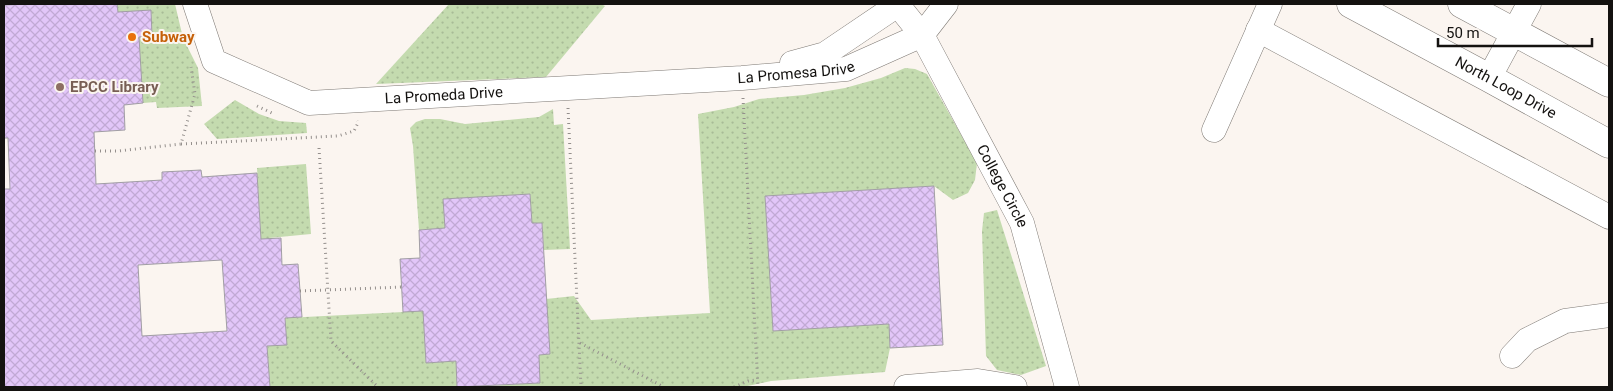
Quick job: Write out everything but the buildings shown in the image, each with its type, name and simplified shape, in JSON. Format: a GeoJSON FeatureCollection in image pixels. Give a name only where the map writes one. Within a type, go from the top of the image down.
{"type":"FeatureCollection","features":[{"type":"Feature","properties":{"kind":"main road","name":"North Loop Drive"},"geometry":{"type":"LineString","coordinates":[[1351,4],[1609,144]]}},
{"type":"Feature","properties":{"kind":"main road"},"geometry":{"type":"LineString","coordinates":[[1462,4],[1609,83]]}},
{"type":"Feature","properties":{"kind":"street","name":"La Promeda Drive"},"geometry":{"type":"LineString","coordinates":[[195,4],[214,61],[308,103],[742,78]]}},
{"type":"Feature","properties":{"kind":"street","name":"La Promesa Drive"},"geometry":{"type":"LineString","coordinates":[[742,78],[825,54],[898,4]]}},
{"type":"Feature","properties":{"kind":"street","name":"College Circle"},"geometry":{"type":"LineString","coordinates":[[898,4],[922,35],[1022,222],[1067,387]]}},
{"type":"Feature","properties":{"kind":"street","name":"La Promesa Drive"},"geometry":{"type":"LineString","coordinates":[[742,78],[846,70],[922,35],[946,4]]}},
{"type":"Feature","properties":{"kind":"street"},"geometry":{"type":"LineString","coordinates":[[1214,130],[1270,4]]}},
{"type":"Feature","properties":{"kind":"street"},"geometry":{"type":"LineString","coordinates":[[1489,78],[1529,4]]}},
{"type":"Feature","properties":{"kind":"street"},"geometry":{"type":"LineString","coordinates":[[1258,30],[1609,217]]}},
{"type":"Feature","properties":{"kind":"street"},"geometry":{"type":"LineString","coordinates":[[1512,356],[1527,340],[1565,321],[1609,315]]}},
{"type":"Feature","properties":{"kind":"street"},"geometry":{"type":"LineString","coordinates":[[906,387],[978,381],[1015,387]]}},
{"type":"Feature","properties":{"kind":"path"},"geometry":{"type":"LineString","coordinates":[[181,144],[195,94],[191,66]]}},
{"type":"Feature","properties":{"kind":"path"},"geometry":{"type":"LineString","coordinates":[[742,78],[758,387]]}},
{"type":"Feature","properties":{"kind":"path"},"geometry":{"type":"LineString","coordinates":[[567,88],[581,387]]}},
{"type":"Feature","properties":{"kind":"path"},"geometry":{"type":"LineString","coordinates":[[254,105],[275,113]]}},
{"type":"Feature","properties":{"kind":"path"},"geometry":{"type":"LineString","coordinates":[[95,151],[181,144],[338,136],[354,131],[358,123],[356,117]]}},
{"type":"Feature","properties":{"kind":"path"},"geometry":{"type":"LineString","coordinates":[[319,148],[331,341],[378,387]]}},
{"type":"Feature","properties":{"kind":"path"},"geometry":{"type":"LineString","coordinates":[[4,155],[9,154]]}},
{"type":"Feature","properties":{"kind":"path"},"geometry":{"type":"LineString","coordinates":[[300,291],[402,287]]}},
{"type":"Feature","properties":{"kind":"path"},"geometry":{"type":"LineString","coordinates":[[579,342],[664,387]]}},
{"type":"Feature","properties":{"kind":"path"},"geometry":{"type":"LineString","coordinates":[[734,387],[748,381],[757,380]]}},
{"type":"Feature","properties":{"kind":"green space"},"geometry":{"type":"Polygon","coordinates":[[[117,4],[175,4],[183,38],[198,68],[202,106],[157,108],[156,102],[143,103],[138,37],[152,36],[151,11],[118,12],[117,4]]]}},
{"type":"Feature","properties":{"kind":"green space"},"geometry":{"type":"Polygon","coordinates":[[[449,4],[601,4],[605,6],[546,77],[376,84],[449,4]]]}},
{"type":"Feature","properties":{"kind":"green space"},"geometry":{"type":"Polygon","coordinates":[[[905,68],[915,69],[927,74],[977,163],[975,180],[968,193],[953,200],[934,186],[765,196],[773,331],[889,324],[890,348],[885,372],[771,381],[743,387],[469,387],[540,383],[539,355],[550,354],[546,299],[574,296],[591,320],[710,313],[698,114],[734,107],[759,99],[804,95],[845,88],[881,78],[905,68]]]}},
{"type":"Feature","properties":{"kind":"green space"},"geometry":{"type":"Polygon","coordinates":[[[235,100],[259,114],[279,121],[306,123],[307,133],[217,139],[204,124],[235,100]]]}},
{"type":"Feature","properties":{"kind":"green space"},"geometry":{"type":"Polygon","coordinates":[[[553,109],[554,125],[563,124],[570,249],[544,250],[542,223],[532,223],[530,194],[444,199],[445,228],[419,230],[410,128],[416,122],[425,119],[440,119],[465,124],[539,117],[553,109]]]}},
{"type":"Feature","properties":{"kind":"green space"},"geometry":{"type":"Polygon","coordinates":[[[306,164],[311,234],[269,238],[270,257],[262,257],[257,168],[306,164]]]}},
{"type":"Feature","properties":{"kind":"green space"},"geometry":{"type":"Polygon","coordinates":[[[997,210],[1046,366],[1021,375],[997,370],[986,356],[982,231],[984,213],[997,210]]]}},
{"type":"Feature","properties":{"kind":"green space"},"geometry":{"type":"Polygon","coordinates":[[[423,311],[426,363],[456,361],[457,387],[270,387],[266,328],[287,345],[285,318],[423,311]]]}},
{"type":"Feature","properties":{"kind":"place","name":"Subway"},"geometry":{"type":"Point","coordinates":[132,37]}},
{"type":"Feature","properties":{"kind":"place","name":"EPCC Library"},"geometry":{"type":"Point","coordinates":[60,87]}}]}
